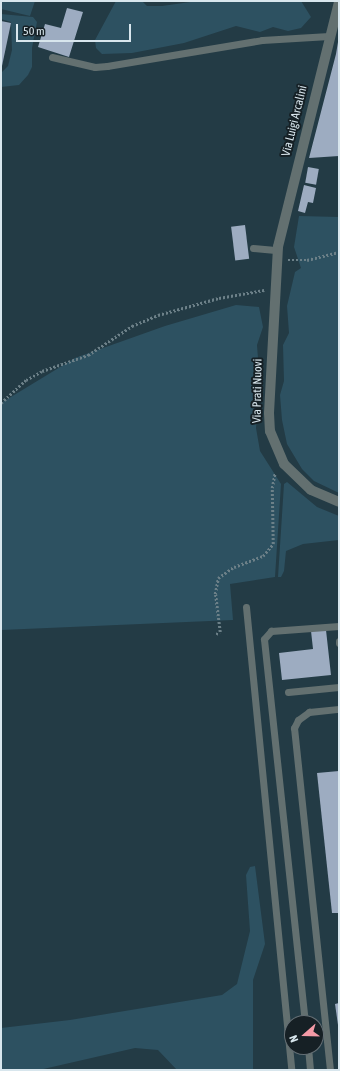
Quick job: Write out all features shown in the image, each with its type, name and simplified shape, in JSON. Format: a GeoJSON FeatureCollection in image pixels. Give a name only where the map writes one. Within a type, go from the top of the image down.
{"type":"FeatureCollection","features":[{"type":"Feature","properties":{"kind":"street","name":"Via Luigi Arcalini"},"geometry":{"type":"LineString","coordinates":[[278,252],[329,36],[339,2]]}},
{"type":"Feature","properties":{"kind":"street","name":"Via Prati Nuovi"},"geometry":{"type":"LineString","coordinates":[[278,252],[268,413],[276,450],[284,464],[311,490],[339,502]]}},
{"type":"Feature","properties":{"kind":"lane"},"geometry":{"type":"LineString","coordinates":[[52,57],[95,66],[107,66],[262,40],[329,36]]}},
{"type":"Feature","properties":{"kind":"lane"},"geometry":{"type":"LineString","coordinates":[[253,248],[278,252]]}},
{"type":"Feature","properties":{"kind":"lane"},"geometry":{"type":"LineString","coordinates":[[246,607],[291,1070]]}},
{"type":"Feature","properties":{"kind":"lane"},"geometry":{"type":"LineString","coordinates":[[304,1015],[264,639],[271,631],[339,626]]}},
{"type":"Feature","properties":{"kind":"lane"},"geometry":{"type":"LineString","coordinates":[[288,692],[339,686]]}},
{"type":"Feature","properties":{"kind":"lane"},"geometry":{"type":"LineString","coordinates":[[330,1070],[294,728],[298,720],[309,712],[339,709]]}},
{"type":"Feature","properties":{"kind":"lane"},"geometry":{"type":"LineString","coordinates":[[309,1055],[310,1070]]}},
{"type":"Feature","properties":{"kind":"path"},"geometry":{"type":"LineString","coordinates":[[278,252],[307,260],[339,252]]}},
{"type":"Feature","properties":{"kind":"path"},"geometry":{"type":"LineString","coordinates":[[1,403],[26,380],[42,371],[88,355],[117,335],[158,316],[219,298],[251,291],[276,290]]}},
{"type":"Feature","properties":{"kind":"path"},"geometry":{"type":"LineString","coordinates":[[216,634],[220,632],[215,594],[218,578],[234,567],[263,556],[273,544],[273,476],[284,464]]}},
{"type":"Feature","properties":{"kind":"shaded area"},"geometry":{"type":"Polygon","coordinates":[[[1,1],[35,1],[30,16],[1,9],[1,1]]]}},
{"type":"Feature","properties":{"kind":"shaded area"},"geometry":{"type":"Polygon","coordinates":[[[116,1],[142,1],[147,6],[162,6],[197,1],[301,1],[311,17],[301,28],[288,31],[273,27],[260,32],[236,26],[184,43],[132,53],[102,54],[96,48],[95,40],[116,1]]]}},
{"type":"Feature","properties":{"kind":"shaded area"},"geometry":{"type":"Polygon","coordinates":[[[1,14],[33,17],[37,22],[32,48],[32,67],[28,75],[19,85],[1,87],[1,73],[8,66],[12,50],[11,22],[1,19],[1,14]]]}},
{"type":"Feature","properties":{"kind":"shaded area"},"geometry":{"type":"Polygon","coordinates":[[[299,216],[339,217],[339,493],[314,481],[302,469],[287,444],[282,420],[280,395],[284,381],[283,345],[289,333],[287,306],[295,272],[301,268],[294,247],[299,216]]]}},
{"type":"Feature","properties":{"kind":"shaded area"},"geometry":{"type":"Polygon","coordinates":[[[236,305],[259,307],[263,327],[257,345],[260,386],[256,428],[260,451],[281,484],[275,577],[230,584],[233,620],[1,630],[1,403],[75,358],[165,326],[236,305]]]}},
{"type":"Feature","properties":{"kind":"shaded area"},"geometry":{"type":"Polygon","coordinates":[[[287,482],[317,507],[339,516],[339,540],[303,544],[286,551],[284,571],[281,577],[278,577],[284,484],[287,482]]]}},
{"type":"Feature","properties":{"kind":"shaded area"},"geometry":{"type":"Polygon","coordinates":[[[255,866],[265,944],[253,980],[253,1070],[177,1070],[158,1050],[135,1048],[39,1070],[1,1070],[1,1028],[70,1020],[222,995],[237,984],[250,931],[246,875],[250,867],[255,866]]]}},
{"type":"Feature","properties":{"kind":"building"},"geometry":{"type":"Polygon","coordinates":[[[67,8],[83,12],[69,57],[38,47],[45,24],[61,28],[67,8]]]}},
{"type":"Feature","properties":{"kind":"building"},"geometry":{"type":"Polygon","coordinates":[[[1,21],[11,23],[2,66],[1,66],[1,21]]]}},
{"type":"Feature","properties":{"kind":"building"},"geometry":{"type":"Polygon","coordinates":[[[338,42],[339,156],[309,158],[336,54],[338,42]]]}},
{"type":"Feature","properties":{"kind":"building"},"geometry":{"type":"Polygon","coordinates":[[[308,167],[319,169],[316,185],[305,183],[308,167]]]}},
{"type":"Feature","properties":{"kind":"building"},"geometry":{"type":"Polygon","coordinates":[[[304,185],[316,188],[313,203],[308,202],[305,213],[298,211],[304,185]]]}},
{"type":"Feature","properties":{"kind":"building"},"geometry":{"type":"Polygon","coordinates":[[[245,225],[249,259],[235,260],[231,227],[245,225]]]}},
{"type":"Feature","properties":{"kind":"building"},"geometry":{"type":"Polygon","coordinates":[[[326,630],[331,675],[282,680],[279,653],[313,649],[311,631],[326,630]]]}},
{"type":"Feature","properties":{"kind":"building"},"geometry":{"type":"Polygon","coordinates":[[[339,771],[339,913],[332,913],[317,773],[339,771]]]}},
{"type":"Feature","properties":{"kind":"building"},"geometry":{"type":"Polygon","coordinates":[[[339,1003],[339,1025],[338,1025],[335,1004],[339,1003]]]}}]}
